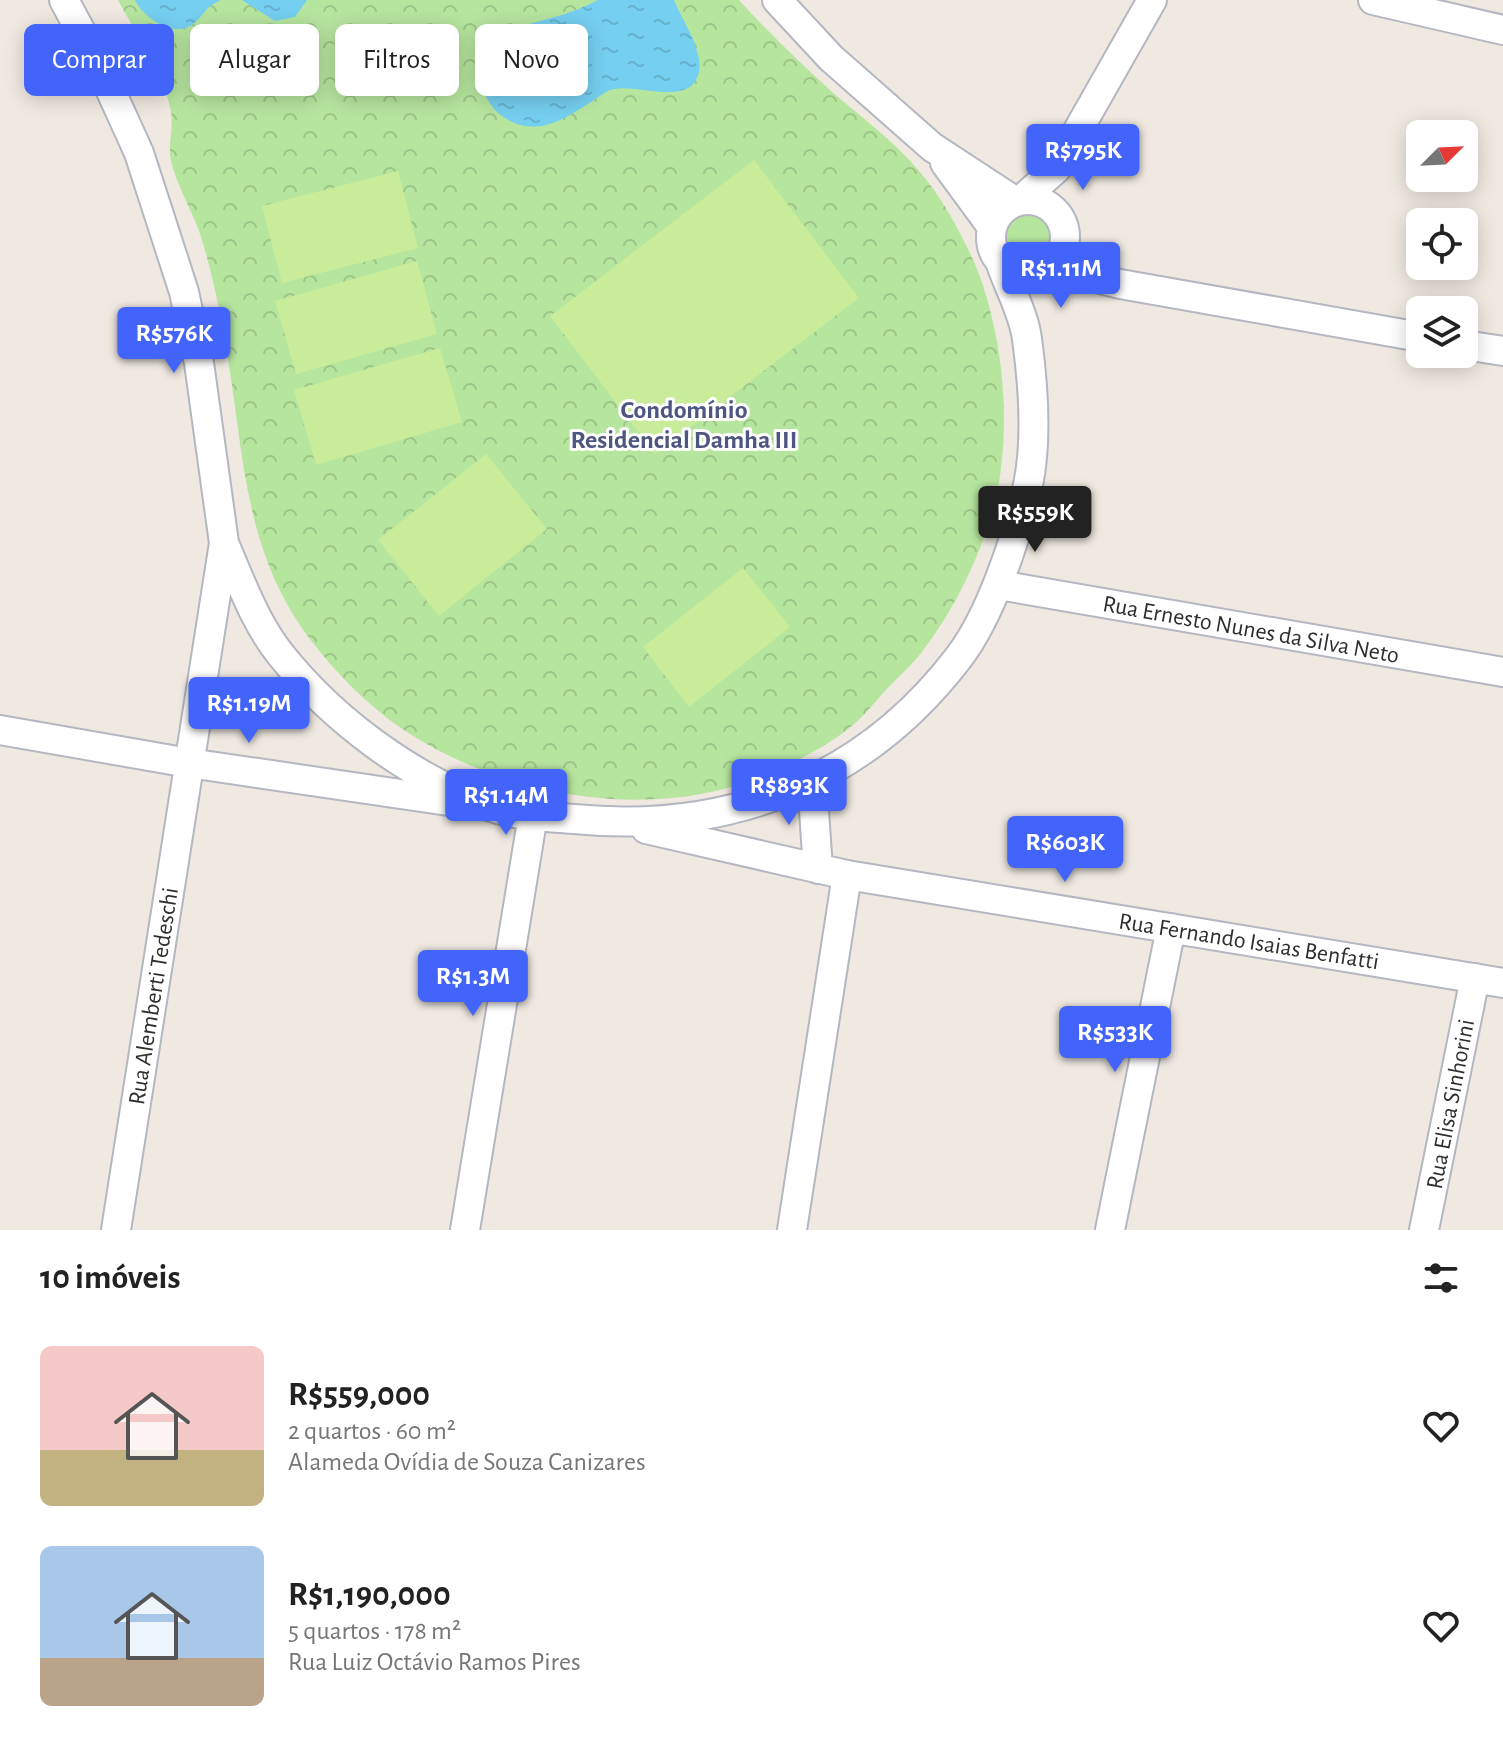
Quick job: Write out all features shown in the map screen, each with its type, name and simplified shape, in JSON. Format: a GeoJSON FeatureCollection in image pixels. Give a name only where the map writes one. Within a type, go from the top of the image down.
{"type":"FeatureCollection","features":[{"type":"Feature","properties":{"kind":"street"},"geometry":{"type":"LineString","coordinates":[[64,0],[100,67],[139,153],[184,292],[199,363],[224,543],[255,613],[279,653],[333,712],[385,751],[436,781],[490,807]]}},
{"type":"Feature","properties":{"kind":"street"},"geometry":{"type":"LineString","coordinates":[[777,0],[831,58],[932,147],[1018,201],[1045,204],[1054,249]]}},
{"type":"Feature","properties":{"kind":"street"},"geometry":{"type":"LineString","coordinates":[[0,730],[189,763],[533,815],[619,824],[696,817],[755,804],[812,782],[854,757],[899,723],[960,655],[999,585],[1028,484],[1032,424],[1027,336],[1001,264],[990,243],[992,227],[1001,210],[1018,201],[1056,169],[1152,0]]}},
{"type":"Feature","properties":{"kind":"street"},"geometry":{"type":"LineString","coordinates":[[1373,0],[1503,30]]}},
{"type":"Feature","properties":{"kind":"street"},"geometry":{"type":"LineString","coordinates":[[932,147],[992,227]]}},
{"type":"Feature","properties":{"kind":"street"},"geometry":{"type":"LineString","coordinates":[[1027,336],[1054,249],[1056,169]]}},
{"type":"Feature","properties":{"kind":"street"},"geometry":{"type":"LineString","coordinates":[[1001,264],[1021,275],[1033,275],[1054,249]]}},
{"type":"Feature","properties":{"kind":"street"},"geometry":{"type":"LineString","coordinates":[[1054,249],[1120,284],[1406,335]]}},
{"type":"Feature","properties":{"kind":"street"},"geometry":{"type":"LineString","coordinates":[[1478,347],[1503,351]]}},
{"type":"Feature","properties":{"kind":"street","name":"Rua Alemberti Tedeschi"},"geometry":{"type":"LineString","coordinates":[[116,1230],[224,543]]}},
{"type":"Feature","properties":{"kind":"street","name":"Rua Ernesto Nunes da Silva Neto"},"geometry":{"type":"LineString","coordinates":[[999,585],[1503,672]]}},
{"type":"Feature","properties":{"kind":"street"},"geometry":{"type":"LineString","coordinates":[[812,782],[818,869]]}},
{"type":"Feature","properties":{"kind":"street"},"geometry":{"type":"LineString","coordinates":[[465,1230],[533,815]]}},
{"type":"Feature","properties":{"kind":"street","name":"Rua Fernando Isaias Benfatti"},"geometry":{"type":"LineString","coordinates":[[619,824],[847,875],[1503,983]]}},
{"type":"Feature","properties":{"kind":"street"},"geometry":{"type":"LineString","coordinates":[[792,1230],[847,875]]}},
{"type":"Feature","properties":{"kind":"street"},"geometry":{"type":"LineString","coordinates":[[1110,1230],[1171,928]]}},
{"type":"Feature","properties":{"kind":"street","name":"Rua Elisa Sinhorini"},"geometry":{"type":"LineString","coordinates":[[1424,1230],[1475,978]]}},
{"type":"Feature","properties":{"kind":"green space"},"geometry":{"type":"Polygon","coordinates":[[[118,0],[739,0],[807,69],[899,150],[927,181],[964,240],[989,305],[998,347],[1003,396],[1000,476],[989,523],[971,569],[948,613],[921,653],[858,720],[825,745],[770,773],[725,789],[677,798],[628,800],[579,796],[530,786],[483,771],[439,751],[375,708],[342,677],[313,643],[289,607],[271,571],[249,496],[224,336],[210,269],[199,231],[171,161],[172,120],[167,96],[174,96],[174,24],[131,24],[118,0]]]}},
{"type":"Feature","properties":{"kind":"green space"},"geometry":{"type":"Polygon","coordinates":[[[754,160],[859,298],[655,454],[550,316],[754,160]]]}},
{"type":"Feature","properties":{"kind":"green space"},"geometry":{"type":"Polygon","coordinates":[[[398,171],[418,248],[282,283],[262,206],[398,171]]]}},
{"type":"Feature","properties":{"kind":"green space"},"geometry":{"type":"Polygon","coordinates":[[[1028,210],[1047,218],[1055,237],[1047,256],[1028,264],[1009,256],[1001,237],[1009,218],[1028,210]]]}},
{"type":"Feature","properties":{"kind":"green space"},"geometry":{"type":"Polygon","coordinates":[[[417,261],[437,334],[296,374],[275,301],[417,261]]]}},
{"type":"Feature","properties":{"kind":"green space"},"geometry":{"type":"Polygon","coordinates":[[[440,348],[462,422],[316,465],[294,390],[440,348]]]}},
{"type":"Feature","properties":{"kind":"green space"},"geometry":{"type":"Polygon","coordinates":[[[486,454],[547,529],[439,616],[378,540],[486,454]]]}},
{"type":"Feature","properties":{"kind":"green space"},"geometry":{"type":"Polygon","coordinates":[[[743,568],[790,627],[689,707],[643,647],[743,568]]]}},
{"type":"Feature","properties":{"kind":"water"},"geometry":{"type":"Polygon","coordinates":[[[135,0],[221,0],[193,24],[177,29],[174,24],[160,24],[135,0]]]}},
{"type":"Feature","properties":{"kind":"water"},"geometry":{"type":"Polygon","coordinates":[[[242,0],[307,0],[295,17],[275,21],[242,0]]]}},
{"type":"Feature","properties":{"kind":"water"},"geometry":{"type":"Polygon","coordinates":[[[598,0],[674,0],[697,50],[699,71],[696,80],[681,91],[612,90],[562,119],[540,126],[517,124],[500,115],[486,96],[588,96],[588,24],[530,24],[598,0]]]}},
{"type":"Feature","properties":{"kind":"district","name":"Condomínio Residencial Damha III"},"geometry":{"type":"Point","coordinates":[684,424]}}]}
